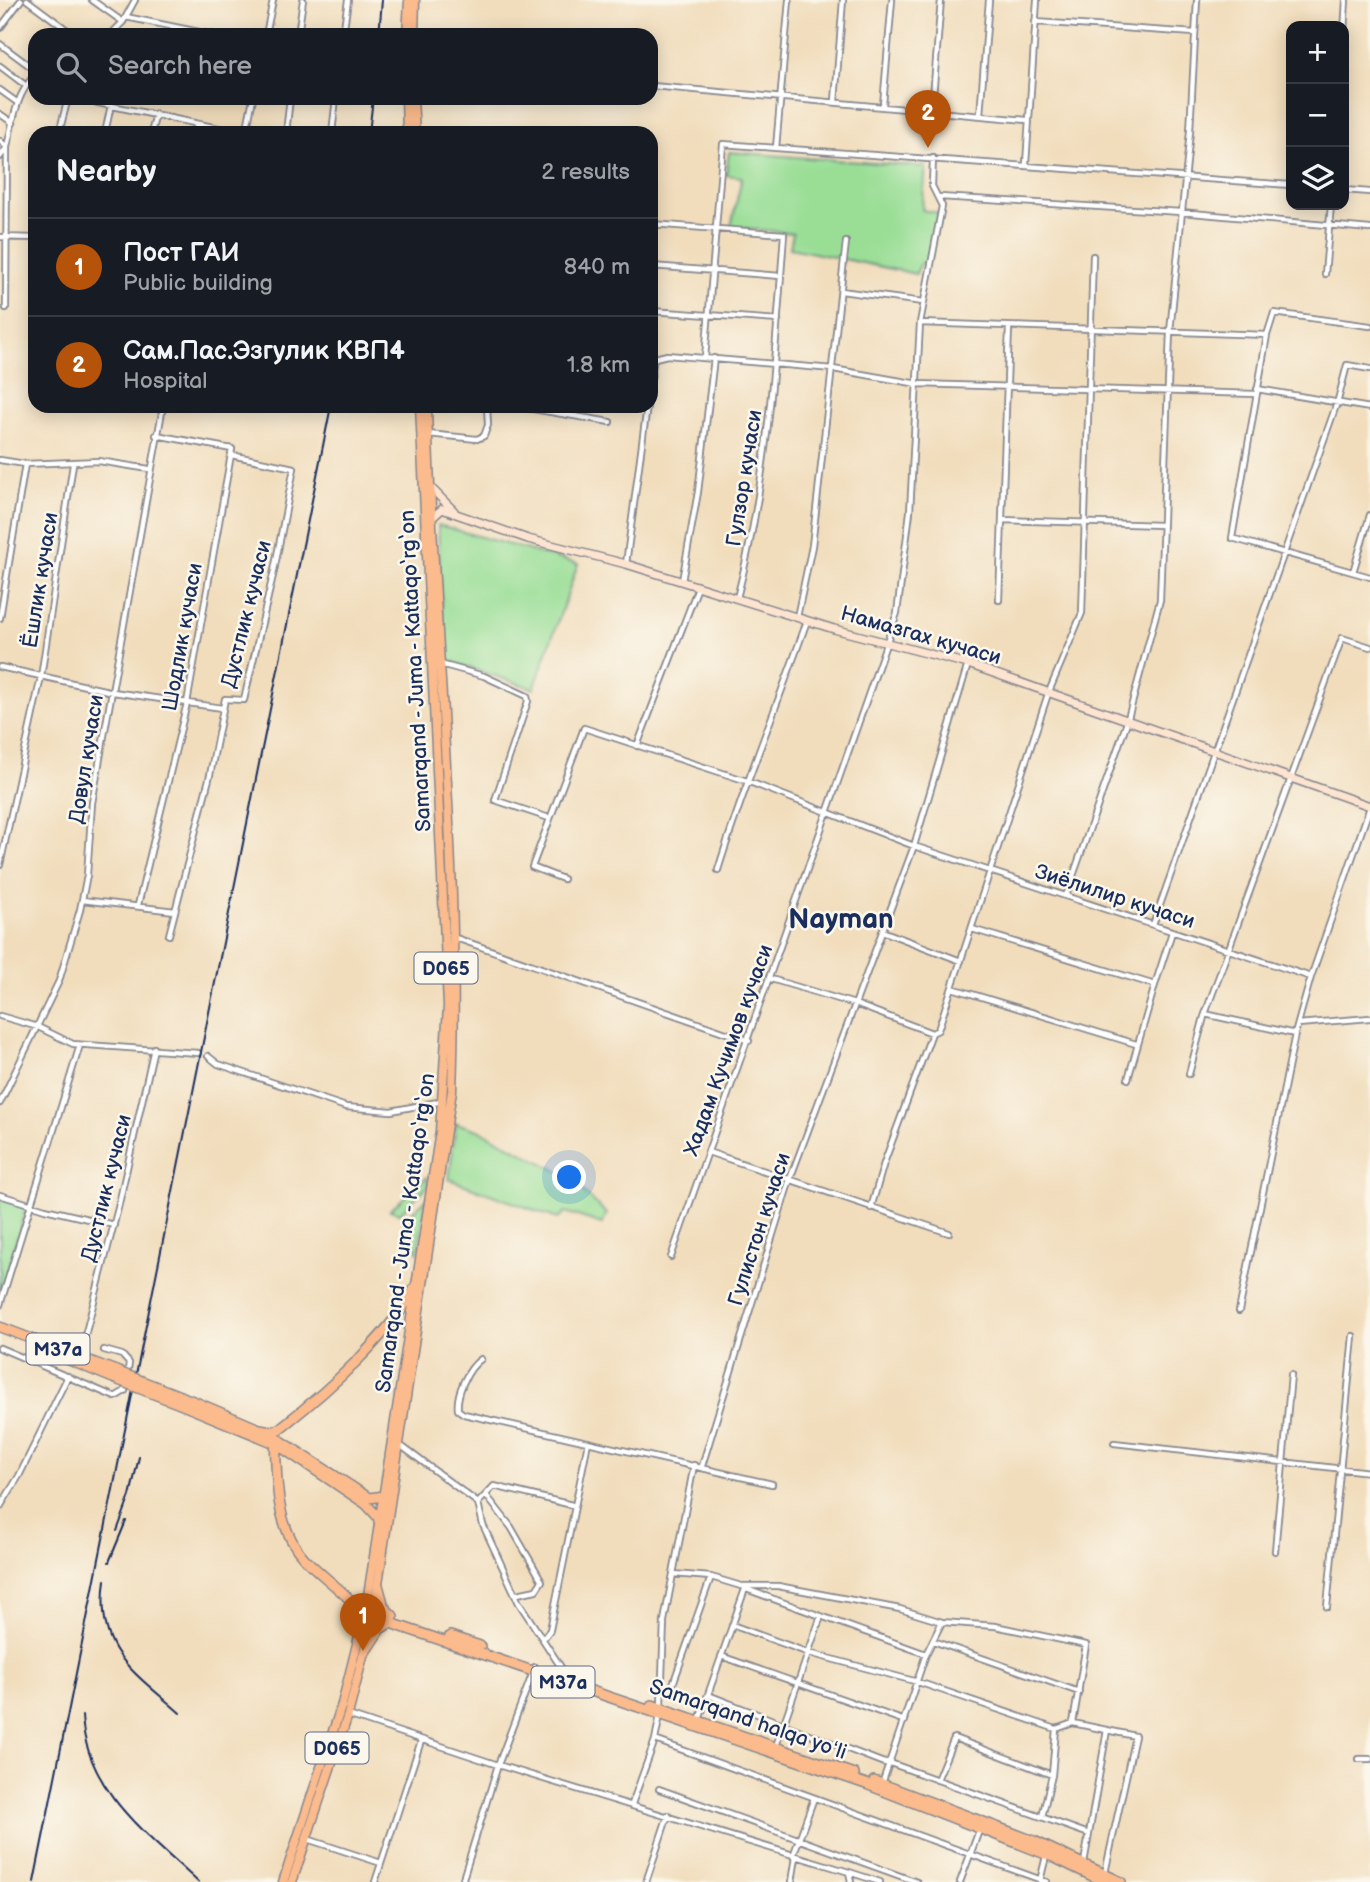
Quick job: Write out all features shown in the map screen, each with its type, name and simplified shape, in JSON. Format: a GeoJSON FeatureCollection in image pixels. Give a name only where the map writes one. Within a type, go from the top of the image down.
{"type":"FeatureCollection","features":[{"type":"Feature","properties":{"kind":"highway"},"geometry":{"type":"LineString","coordinates":[[255,1428],[279,1429],[336,1379],[404,1307],[420,1276]]}},
{"type":"Feature","properties":{"kind":"highway","name":"M37a"},"geometry":{"type":"LineString","coordinates":[[0,1327],[114,1374]]}},
{"type":"Feature","properties":{"kind":"highway","name":"M37a"},"geometry":{"type":"LineString","coordinates":[[0,1332],[255,1428],[369,1498],[385,1496]]}},
{"type":"Feature","properties":{"kind":"highway","name":"M37a"},"geometry":{"type":"LineString","coordinates":[[191,1404],[272,1439],[366,1504],[378,1517],[380,1525]]}},
{"type":"Feature","properties":{"kind":"highway","name":"Samarqand halqa yoʻli"},"geometry":{"type":"LineString","coordinates":[[272,1439],[280,1514],[290,1539],[306,1560],[367,1611],[661,1711],[699,1720],[882,1784],[1052,1854],[1084,1873],[1121,1882]]}},
{"type":"Feature","properties":{"kind":"highway"},"geometry":{"type":"LineString","coordinates":[[365,1652],[380,1629],[393,1620],[384,1607],[378,1585]]}},
{"type":"Feature","properties":{"kind":"highway","name":"Samarqand halqa yoʻli"},"geometry":{"type":"LineString","coordinates":[[534,1669],[568,1678],[866,1784],[1052,1854]]}},
{"type":"Feature","properties":{"kind":"main road"},"geometry":{"type":"LineString","coordinates":[[407,28],[409,0]]}},
{"type":"Feature","properties":{"kind":"main road"},"geometry":{"type":"LineString","coordinates":[[414,28],[415,0]]}},
{"type":"Feature","properties":{"kind":"main road"},"geometry":{"type":"LineString","coordinates":[[406,105],[407,126]]}},
{"type":"Feature","properties":{"kind":"main road"},"geometry":{"type":"LineString","coordinates":[[413,105],[415,126]]}},
{"type":"Feature","properties":{"kind":"main road","name":"Samarqand - Juma - Kattaqo‘rg‘on"},"geometry":{"type":"LineString","coordinates":[[292,1882],[348,1715],[365,1652],[367,1611],[420,1276],[444,1101],[448,1006],[445,867],[420,413]]}},
{"type":"Feature","properties":{"kind":"main road","name":"Samarqand - Juma - Kattaqo‘rg‘on"},"geometry":{"type":"LineString","coordinates":[[427,413],[439,663],[438,703]]}},
{"type":"Feature","properties":{"kind":"main road","name":"Samarqand - Juma - Kattaqo‘rg‘on"},"geometry":{"type":"LineString","coordinates":[[283,1882],[342,1704],[367,1611],[378,1585],[451,1101],[454,1005],[452,936],[445,867]]}},
{"type":"Feature","properties":{"kind":"street"},"geometry":{"type":"LineString","coordinates":[[0,28],[21,0]]}},
{"type":"Feature","properties":{"kind":"street"},"geometry":{"type":"LineString","coordinates":[[27,0],[65,28]]}},
{"type":"Feature","properties":{"kind":"street"},"geometry":{"type":"LineString","coordinates":[[92,0],[125,20],[172,28]]}},
{"type":"Feature","properties":{"kind":"street"},"geometry":{"type":"LineString","coordinates":[[117,28],[125,20],[135,0]]}},
{"type":"Feature","properties":{"kind":"street"},"geometry":{"type":"LineString","coordinates":[[268,28],[274,0]]}},
{"type":"Feature","properties":{"kind":"street"},"geometry":{"type":"LineString","coordinates":[[299,28],[303,0]]}},
{"type":"Feature","properties":{"kind":"street"},"geometry":{"type":"LineString","coordinates":[[345,28],[348,0]]}},
{"type":"Feature","properties":{"kind":"street"},"geometry":{"type":"LineString","coordinates":[[776,148],[789,0]]}},
{"type":"Feature","properties":{"kind":"street"},"geometry":{"type":"LineString","coordinates":[[835,101],[843,0]]}},
{"type":"Feature","properties":{"kind":"street"},"geometry":{"type":"LineString","coordinates":[[883,105],[892,0]]}},
{"type":"Feature","properties":{"kind":"street"},"geometry":{"type":"LineString","coordinates":[[932,109],[941,0]]}},
{"type":"Feature","properties":{"kind":"street"},"geometry":{"type":"LineString","coordinates":[[979,115],[989,0]]}},
{"type":"Feature","properties":{"kind":"street"},"geometry":{"type":"LineString","coordinates":[[1026,164],[1037,0]]}},
{"type":"Feature","properties":{"kind":"street"},"geometry":{"type":"LineString","coordinates":[[1066,896],[1127,722],[1160,600],[1170,332],[1185,175],[1197,0]]}},
{"type":"Feature","properties":{"kind":"street"},"geometry":{"type":"LineString","coordinates":[[1345,21],[1346,0]]}},
{"type":"Feature","properties":{"kind":"street"},"geometry":{"type":"LineString","coordinates":[[1035,22],[1195,33]]}},
{"type":"Feature","properties":{"kind":"street"},"geometry":{"type":"LineString","coordinates":[[0,44],[28,67]]}},
{"type":"Feature","properties":{"kind":"street"},"geometry":{"type":"LineString","coordinates":[[0,66],[25,85]]}},
{"type":"Feature","properties":{"kind":"street"},"geometry":{"type":"LineString","coordinates":[[6,308],[7,147],[18,103],[28,81]]}},
{"type":"Feature","properties":{"kind":"street"},"geometry":{"type":"LineString","coordinates":[[658,86],[932,109],[1027,120]]}},
{"type":"Feature","properties":{"kind":"street"},"geometry":{"type":"LineString","coordinates":[[0,90],[18,103]]}},
{"type":"Feature","properties":{"kind":"street"},"geometry":{"type":"LineString","coordinates":[[61,126],[66,105]]}},
{"type":"Feature","properties":{"kind":"street"},"geometry":{"type":"LineString","coordinates":[[106,126],[111,105]]}},
{"type":"Feature","properties":{"kind":"street"},"geometry":{"type":"LineString","coordinates":[[116,105],[207,126]]}},
{"type":"Feature","properties":{"kind":"street"},"geometry":{"type":"LineString","coordinates":[[246,126],[251,105]]}},
{"type":"Feature","properties":{"kind":"street"},"geometry":{"type":"LineString","coordinates":[[287,126],[289,105]]}},
{"type":"Feature","properties":{"kind":"street"},"geometry":{"type":"LineString","coordinates":[[333,126],[335,105]]}},
{"type":"Feature","properties":{"kind":"street"},"geometry":{"type":"LineString","coordinates":[[0,114],[13,123]]}},
{"type":"Feature","properties":{"kind":"street"},"geometry":{"type":"LineString","coordinates":[[153,126],[156,114]]}},
{"type":"Feature","properties":{"kind":"street"},"geometry":{"type":"LineString","coordinates":[[0,141],[7,147]]}},
{"type":"Feature","properties":{"kind":"street"},"geometry":{"type":"LineString","coordinates":[[705,358],[723,144],[1185,175],[1286,185]]}},
{"type":"Feature","properties":{"kind":"street"},"geometry":{"type":"LineString","coordinates":[[0,157],[7,147]]}},
{"type":"Feature","properties":{"kind":"street","name":"Хадам Кучимов кучаси"},"geometry":{"type":"LineString","coordinates":[[671,1257],[771,979],[825,813],[887,641],[904,577],[920,323],[940,217],[940,197],[932,186],[933,158]]}},
{"type":"Feature","properties":{"kind":"street"},"geometry":{"type":"LineString","coordinates":[[1349,190],[1370,192]]}},
{"type":"Feature","properties":{"kind":"street"},"geometry":{"type":"LineString","coordinates":[[940,197],[1181,212],[1370,229]]}},
{"type":"Feature","properties":{"kind":"street"},"geometry":{"type":"LineString","coordinates":[[1325,274],[1331,210]]}},
{"type":"Feature","properties":{"kind":"street"},"geometry":{"type":"LineString","coordinates":[[658,224],[716,228]]}},
{"type":"Feature","properties":{"kind":"street","name":"Гулзор кучаси"},"geometry":{"type":"LineString","coordinates":[[716,228],[784,234],[775,362],[752,538],[737,598]]}},
{"type":"Feature","properties":{"kind":"street"},"geometry":{"type":"LineString","coordinates":[[0,237],[28,238]]}},
{"type":"Feature","properties":{"kind":"street"},"geometry":{"type":"LineString","coordinates":[[797,618],[812,546],[846,242]]}},
{"type":"Feature","properties":{"kind":"street"},"geometry":{"type":"LineString","coordinates":[[872,1208],[884,1163],[932,1034],[938,1030],[953,988],[1048,694],[1082,613],[1087,523],[1093,256]]}},
{"type":"Feature","properties":{"kind":"street"},"geometry":{"type":"LineString","coordinates":[[658,268],[781,276]]}},
{"type":"Feature","properties":{"kind":"street"},"geometry":{"type":"LineString","coordinates":[[841,290],[923,302]]}},
{"type":"Feature","properties":{"kind":"street"},"geometry":{"type":"LineString","coordinates":[[658,311],[778,320]]}},
{"type":"Feature","properties":{"kind":"street"},"geometry":{"type":"LineString","coordinates":[[1370,326],[1277,313],[1272,316],[1232,538],[1370,577]]}},
{"type":"Feature","properties":{"kind":"street"},"geometry":{"type":"LineString","coordinates":[[920,323],[1009,328],[1267,334]]}},
{"type":"Feature","properties":{"kind":"street"},"geometry":{"type":"LineString","coordinates":[[999,600],[1009,328]]}},
{"type":"Feature","properties":{"kind":"street"},"geometry":{"type":"LineString","coordinates":[[658,357],[667,355],[775,362],[918,384],[1257,392],[1338,400],[1370,408]]}},
{"type":"Feature","properties":{"kind":"street"},"geometry":{"type":"LineString","coordinates":[[682,582],[698,492],[714,358]]}},
{"type":"Feature","properties":{"kind":"street"},"geometry":{"type":"LineString","coordinates":[[1153,925],[1338,400],[1347,365],[1370,369]]}},
{"type":"Feature","properties":{"kind":"street","name":"Довул кучаси"},"geometry":{"type":"LineString","coordinates":[[0,1103],[59,981],[82,900],[87,875],[92,803],[149,469],[161,413]]}},
{"type":"Feature","properties":{"kind":"street"},"geometry":{"type":"LineString","coordinates":[[428,434],[477,439],[484,436],[486,413]]}},
{"type":"Feature","properties":{"kind":"street"},"geometry":{"type":"LineString","coordinates":[[557,413],[610,422]]}},
{"type":"Feature","properties":{"kind":"street"},"geometry":{"type":"LineString","coordinates":[[626,564],[646,413]]}},
{"type":"Feature","properties":{"kind":"street"},"geometry":{"type":"LineString","coordinates":[[156,435],[232,449],[230,455]]}},
{"type":"Feature","properties":{"kind":"street","name":"Шодлик кучаси"},"geometry":{"type":"LineString","coordinates":[[138,905],[187,703],[230,455]]}},
{"type":"Feature","properties":{"kind":"street","name":"Дустлик кучаси"},"geometry":{"type":"LineString","coordinates":[[169,935],[210,775],[222,708],[225,699],[244,700],[274,571],[293,468],[230,455]]}},
{"type":"Feature","properties":{"kind":"street"},"geometry":{"type":"LineString","coordinates":[[0,460],[25,464],[99,461],[149,469]]}},
{"type":"Feature","properties":{"kind":"street"},"geometry":{"type":"LineString","coordinates":[[0,618],[25,464]]}},
{"type":"Feature","properties":{"kind":"street","name":"Ёшлик кучаси"},"geometry":{"type":"LineString","coordinates":[[0,865],[41,677],[74,464]]}},
{"type":"Feature","properties":{"kind":"street"},"geometry":{"type":"LineString","coordinates":[[430,487],[457,513]]}},
{"type":"Feature","properties":{"kind":"street"},"geometry":{"type":"LineString","coordinates":[[432,518],[442,509],[457,513]]}},
{"type":"Feature","properties":{"kind":"street","name":"Намазгах кучаси"},"geometry":{"type":"LineString","coordinates":[[457,513],[528,539],[626,564],[807,621],[968,664],[1370,806]]}},
{"type":"Feature","properties":{"kind":"street"},"geometry":{"type":"LineString","coordinates":[[1353,572],[1370,514]]}},
{"type":"Feature","properties":{"kind":"street"},"geometry":{"type":"LineString","coordinates":[[1002,520],[1162,525]]}},
{"type":"Feature","properties":{"kind":"street"},"geometry":{"type":"LineString","coordinates":[[638,746],[698,587]]}},
{"type":"Feature","properties":{"kind":"street"},"geometry":{"type":"LineString","coordinates":[[718,870],[747,781],[807,621]]}},
{"type":"Feature","properties":{"kind":"street"},"geometry":{"type":"LineString","coordinates":[[1189,1074],[1205,1014],[1342,638],[1370,647]]}},
{"type":"Feature","properties":{"kind":"street"},"geometry":{"type":"LineString","coordinates":[[439,663],[484,676],[527,696],[528,701],[495,800],[550,818],[532,867],[563,879]]}},
{"type":"Feature","properties":{"kind":"street","name":"Гулистон кучаси"},"geometry":{"type":"LineString","coordinates":[[702,1466],[790,1179],[914,846],[968,664]]}},
{"type":"Feature","properties":{"kind":"street"},"geometry":{"type":"LineString","coordinates":[[0,667],[113,692],[222,708]]}},
{"type":"Feature","properties":{"kind":"street","name":"Зиёлилир кучаси"},"geometry":{"type":"LineString","coordinates":[[550,818],[584,729],[747,781],[825,813],[990,872],[1311,977]]}},
{"type":"Feature","properties":{"kind":"street"},"geometry":{"type":"LineString","coordinates":[[1239,1311],[1295,1034],[1311,977],[1370,806]]}},
{"type":"Feature","properties":{"kind":"street"},"geometry":{"type":"LineString","coordinates":[[82,900],[175,911]]}},
{"type":"Feature","properties":{"kind":"street"},"geometry":{"type":"LineString","coordinates":[[972,929],[1155,985]]}},
{"type":"Feature","properties":{"kind":"street"},"geometry":{"type":"LineString","coordinates":[[882,931],[961,961]]}},
{"type":"Feature","properties":{"kind":"street"},"geometry":{"type":"LineString","coordinates":[[1128,1079],[1136,1044],[1172,932]]}},
{"type":"Feature","properties":{"kind":"street"},"geometry":{"type":"LineString","coordinates":[[452,936],[749,1041]]}},
{"type":"Feature","properties":{"kind":"street"},"geometry":{"type":"LineString","coordinates":[[771,979],[855,1004],[932,1034]]}},
{"type":"Feature","properties":{"kind":"street"},"geometry":{"type":"LineString","coordinates":[[953,988],[1136,1044]]}},
{"type":"Feature","properties":{"kind":"street"},"geometry":{"type":"LineString","coordinates":[[1205,1014],[1295,1034]]}},
{"type":"Feature","properties":{"kind":"street"},"geometry":{"type":"LineString","coordinates":[[0,1016],[38,1027],[61,1040],[80,1045],[154,1048],[198,1054]]}},
{"type":"Feature","properties":{"kind":"street"},"geometry":{"type":"LineString","coordinates":[[1298,1024],[1370,1018]]}},
{"type":"Feature","properties":{"kind":"street"},"geometry":{"type":"LineString","coordinates":[[0,1305],[80,1045]]}},
{"type":"Feature","properties":{"kind":"street","name":"Дустлик кучаси"},"geometry":{"type":"LineString","coordinates":[[85,1336],[114,1225],[154,1048]]}},
{"type":"Feature","properties":{"kind":"street"},"geometry":{"type":"LineString","coordinates":[[208,1056],[218,1064],[346,1107],[391,1111],[444,1101]]}},
{"type":"Feature","properties":{"kind":"street"},"geometry":{"type":"LineString","coordinates":[[708,1152],[949,1233]]}},
{"type":"Feature","properties":{"kind":"street"},"geometry":{"type":"LineString","coordinates":[[0,1195],[114,1225]]}},
{"type":"Feature","properties":{"kind":"street"},"geometry":{"type":"LineString","coordinates":[[1327,1607],[1353,1336]]}},
{"type":"Feature","properties":{"kind":"street"},"geometry":{"type":"LineString","coordinates":[[0,1348],[115,1397],[122,1394],[130,1371],[129,1363],[121,1355],[104,1350]]}},
{"type":"Feature","properties":{"kind":"street"},"geometry":{"type":"LineString","coordinates":[[481,1359],[466,1377],[457,1410],[588,1443],[702,1466],[772,1484]]}},
{"type":"Feature","properties":{"kind":"street"},"geometry":{"type":"LineString","coordinates":[[1275,1551],[1291,1375]]}},
{"type":"Feature","properties":{"kind":"street"},"geometry":{"type":"LineString","coordinates":[[0,1507],[19,1476],[68,1376]]}},
{"type":"Feature","properties":{"kind":"street"},"geometry":{"type":"LineString","coordinates":[[543,1639],[550,1630],[573,1505],[588,1443]]}},
{"type":"Feature","properties":{"kind":"street"},"geometry":{"type":"LineString","coordinates":[[1114,1443],[1370,1472]]}},
{"type":"Feature","properties":{"kind":"street"},"geometry":{"type":"LineString","coordinates":[[400,1445],[478,1503],[483,1525],[519,1603],[568,1678]]}},
{"type":"Feature","properties":{"kind":"street"},"geometry":{"type":"LineString","coordinates":[[632,1804],[655,1740],[661,1711],[664,1621],[694,1465]]}},
{"type":"Feature","properties":{"kind":"street"},"geometry":{"type":"LineString","coordinates":[[478,1503],[494,1486],[573,1505]]}},
{"type":"Feature","properties":{"kind":"street"},"geometry":{"type":"LineString","coordinates":[[486,1495],[511,1527],[542,1581],[536,1590],[517,1594]]}},
{"type":"Feature","properties":{"kind":"street"},"geometry":{"type":"LineString","coordinates":[[673,1574],[711,1577],[926,1654]]}},
{"type":"Feature","properties":{"kind":"street"},"geometry":{"type":"LineString","coordinates":[[673,1684],[711,1577]]}},
{"type":"Feature","properties":{"kind":"street"},"geometry":{"type":"LineString","coordinates":[[743,1588],[778,1586],[900,1609],[943,1622],[995,1626],[1086,1645],[1073,1723]]}},
{"type":"Feature","properties":{"kind":"street"},"geometry":{"type":"LineString","coordinates":[[699,1720],[743,1588]]}},
{"type":"Feature","properties":{"kind":"street"},"geometry":{"type":"LineString","coordinates":[[776,1746],[821,1616]]}},
{"type":"Feature","properties":{"kind":"street"},"geometry":{"type":"LineString","coordinates":[[882,1784],[926,1654],[943,1622]]}},
{"type":"Feature","properties":{"kind":"street"},"geometry":{"type":"LineString","coordinates":[[732,1625],[809,1653],[918,1682],[1056,1729],[1073,1723],[1135,1736],[1103,1879]]}},
{"type":"Feature","properties":{"kind":"street"},"geometry":{"type":"LineString","coordinates":[[933,1641],[1079,1692]]}},
{"type":"Feature","properties":{"kind":"street"},"geometry":{"type":"LineString","coordinates":[[721,1656],[905,1721]]}},
{"type":"Feature","properties":{"kind":"street"},"geometry":{"type":"LineString","coordinates":[[462,1882],[498,1765],[534,1669]]}},
{"type":"Feature","properties":{"kind":"street"},"geometry":{"type":"LineString","coordinates":[[708,1695],[884,1763],[891,1762],[1089,1834]]}},
{"type":"Feature","properties":{"kind":"street"},"geometry":{"type":"LineString","coordinates":[[348,1715],[421,1741],[880,1882]]}},
{"type":"Feature","properties":{"kind":"street"},"geometry":{"type":"LineString","coordinates":[[1042,1817],[1052,1775],[1056,1729]]}},
{"type":"Feature","properties":{"kind":"street"},"geometry":{"type":"LineString","coordinates":[[1084,1873],[1107,1730]]}},
{"type":"Feature","properties":{"kind":"street"},"geometry":{"type":"LineString","coordinates":[[937,1780],[953,1738],[1052,1775]]}},
{"type":"Feature","properties":{"kind":"street"},"geometry":{"type":"LineString","coordinates":[[655,1740],[1048,1882]]}},
{"type":"Feature","properties":{"kind":"street"},"geometry":{"type":"LineString","coordinates":[[375,1882],[421,1741]]}},
{"type":"Feature","properties":{"kind":"street"},"geometry":{"type":"LineString","coordinates":[[1359,1759],[1370,1759]]}},
{"type":"Feature","properties":{"kind":"street"},"geometry":{"type":"LineString","coordinates":[[659,1789],[917,1882]]}},
{"type":"Feature","properties":{"kind":"street"},"geometry":{"type":"LineString","coordinates":[[792,1882],[799,1839],[814,1798]]}},
{"type":"Feature","properties":{"kind":"street"},"geometry":{"type":"LineString","coordinates":[[646,1882],[668,1815]]}},
{"type":"Feature","properties":{"kind":"street"},"geometry":{"type":"LineString","coordinates":[[960,1882],[980,1828]]}},
{"type":"Feature","properties":{"kind":"street"},"geometry":{"type":"LineString","coordinates":[[306,1838],[381,1863]]}},
{"type":"Feature","properties":{"kind":"street"},"geometry":{"type":"LineString","coordinates":[[1040,1881],[1052,1854]]}},
{"type":"Feature","properties":{"kind":"street"},"geometry":{"type":"LineString","coordinates":[[849,1872],[851,1882]]}},
{"type":"Feature","properties":{"kind":"green space"},"geometry":{"type":"Polygon","coordinates":[[[729,152],[926,167],[922,210],[939,213],[927,262],[921,263],[916,274],[790,248],[793,233],[731,227],[742,177],[726,175],[729,152]]]}},
{"type":"Feature","properties":{"kind":"green space"},"geometry":{"type":"Polygon","coordinates":[[[438,525],[578,564],[534,689],[444,659],[438,525]]]}},
{"type":"Feature","properties":{"kind":"green space"},"geometry":{"type":"Polygon","coordinates":[[[456,1123],[481,1131],[566,1175],[607,1214],[602,1224],[565,1212],[558,1219],[449,1179],[456,1123]]]}},
{"type":"Feature","properties":{"kind":"green space"},"geometry":{"type":"Polygon","coordinates":[[[427,1177],[429,1185],[400,1213],[390,1210],[427,1177]]]}},
{"type":"Feature","properties":{"kind":"green space"},"geometry":{"type":"Polygon","coordinates":[[[0,1197],[27,1205],[0,1297],[0,1197]]]}},
{"type":"Feature","properties":{"kind":"green space"},"geometry":{"type":"Polygon","coordinates":[[[426,1199],[418,1252],[404,1230],[405,1219],[426,1199]]]}},
{"type":"Feature","properties":{"kind":"railway"},"geometry":{"type":"LineString","coordinates":[[380,28],[382,0]]}},
{"type":"Feature","properties":{"kind":"railway"},"geometry":{"type":"LineString","coordinates":[[370,126],[372,105]]}},
{"type":"Feature","properties":{"kind":"railway"},"geometry":{"type":"LineString","coordinates":[[34,1882],[330,413]]}},
{"type":"Feature","properties":{"kind":"railway"},"geometry":{"type":"LineString","coordinates":[[117,1531],[130,1496],[139,1457]]}},
{"type":"Feature","properties":{"kind":"railway"},"geometry":{"type":"LineString","coordinates":[[109,1562],[126,1521]]}},
{"type":"Feature","properties":{"kind":"railway"},"geometry":{"type":"LineString","coordinates":[[105,1580],[103,1604],[112,1642],[133,1671],[180,1713]]}},
{"type":"Feature","properties":{"kind":"railway"},"geometry":{"type":"LineString","coordinates":[[82,1716],[86,1743],[107,1789],[140,1828],[198,1882]]}},
{"type":"Feature","properties":{"kind":"place","name":"Сам.Пас.Эзгулик КВП4"},"geometry":{"type":"Point","coordinates":[928,148]}},
{"type":"Feature","properties":{"kind":"place","name":"Пост ГАИ"},"geometry":{"type":"Point","coordinates":[363,1651]}},
{"type":"Feature","properties":{"kind":"district","name":"Nayman"},"geometry":{"type":"Point","coordinates":[841,918]}}]}
